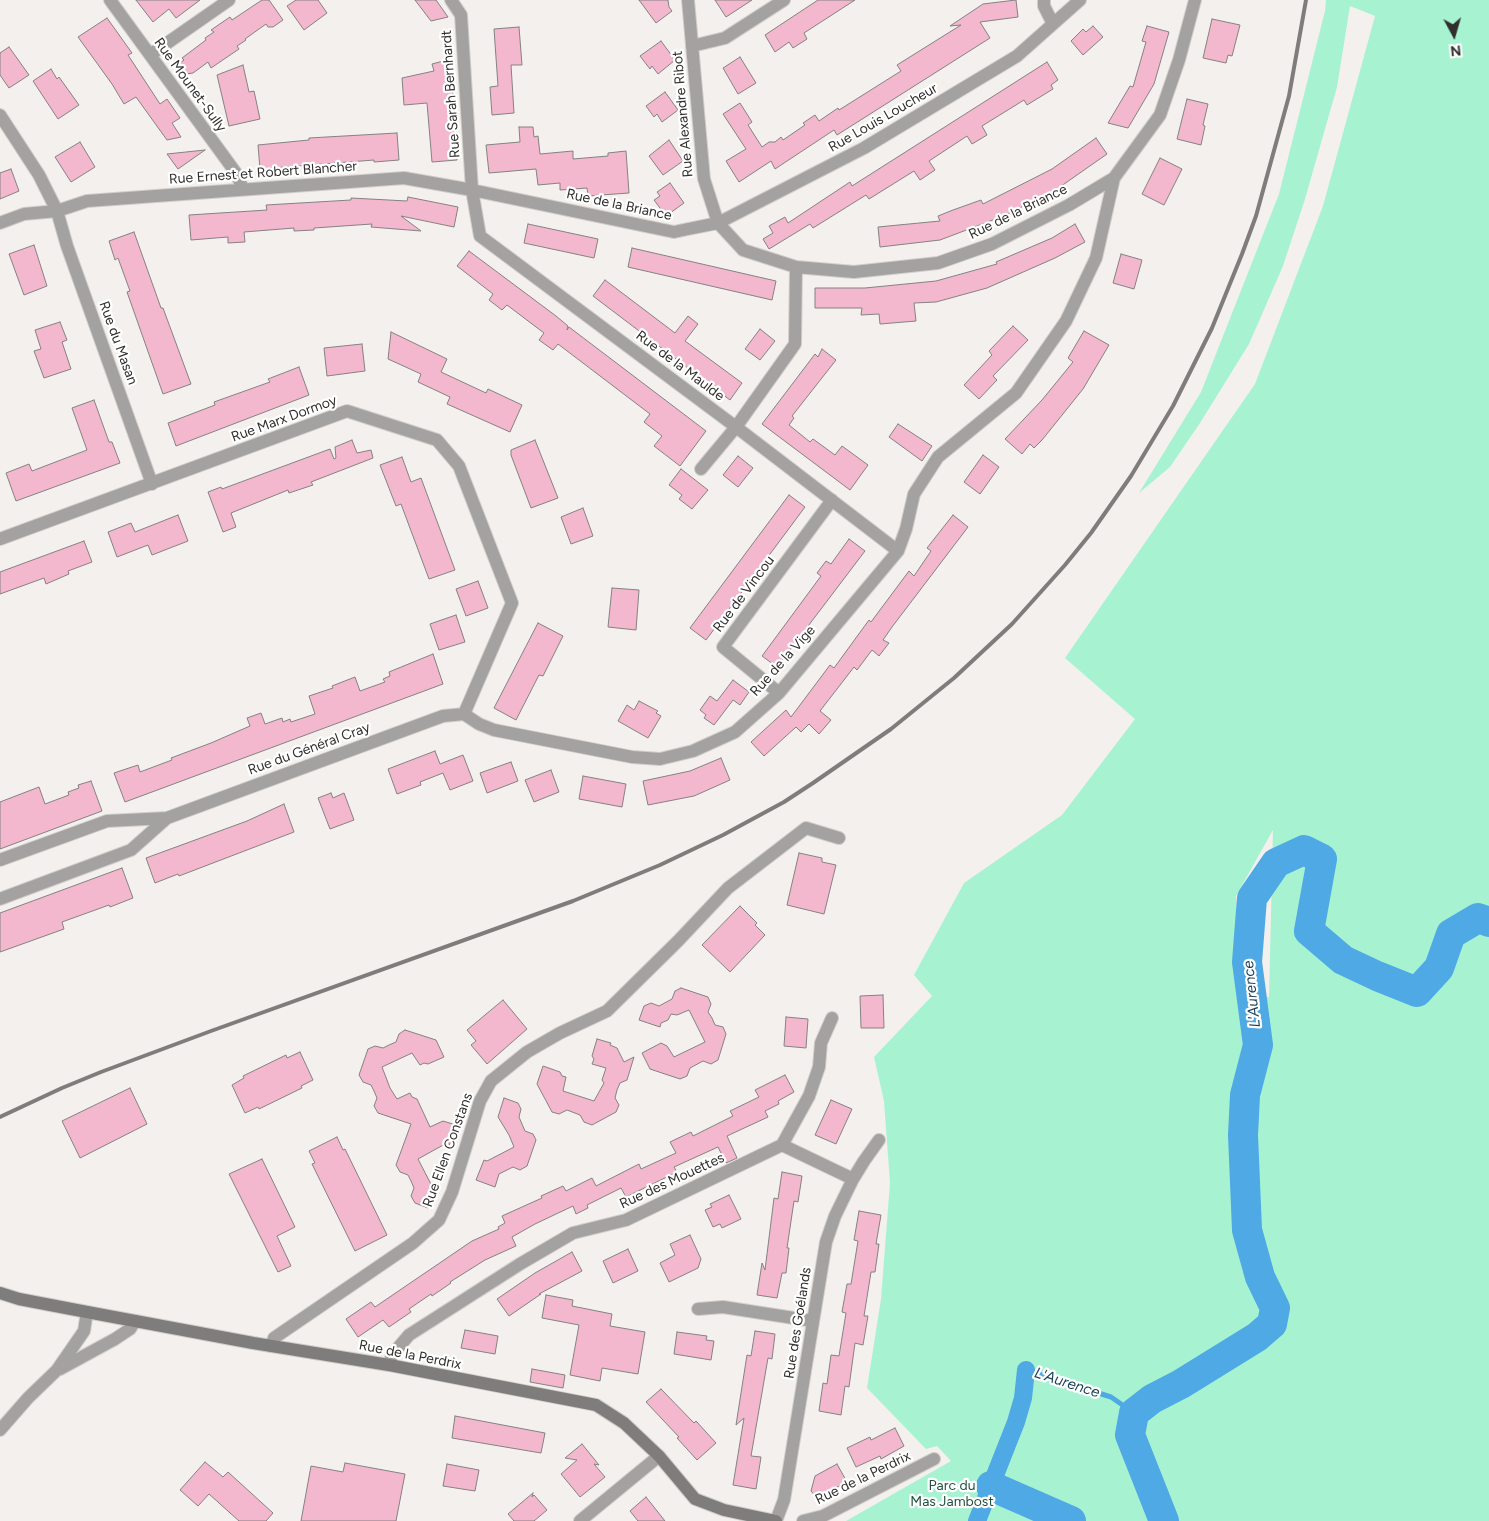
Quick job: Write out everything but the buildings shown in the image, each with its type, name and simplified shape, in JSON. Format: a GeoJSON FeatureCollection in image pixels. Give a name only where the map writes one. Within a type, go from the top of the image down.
{"type":"FeatureCollection","features":[{"type":"Feature","properties":{"kind":"street","name":"Rue Mounet-Sully"},"geometry":{"type":"LineString","coordinates":[[110,0],[236,173],[242,189]]}},
{"type":"Feature","properties":{"kind":"street"},"geometry":{"type":"LineString","coordinates":[[150,55],[229,0]]}},
{"type":"Feature","properties":{"kind":"street","name":"Rue Sarah Bernhardt"},"geometry":{"type":"LineString","coordinates":[[451,0],[461,15],[472,190]]}},
{"type":"Feature","properties":{"kind":"street","name":"Rue Alexandre Ribot"},"geometry":{"type":"LineString","coordinates":[[688,0],[704,179],[718,223]]}},
{"type":"Feature","properties":{"kind":"street"},"geometry":{"type":"LineString","coordinates":[[692,46],[724,38],[784,0]]}},
{"type":"Feature","properties":{"kind":"street"},"geometry":{"type":"LineString","coordinates":[[1044,0],[1044,6],[1053,24]]}},
{"type":"Feature","properties":{"kind":"street","name":"Rue Louis Loucheur"},"geometry":{"type":"LineString","coordinates":[[718,223],[864,148],[1017,56],[1080,0]]}},
{"type":"Feature","properties":{"kind":"street"},"geometry":{"type":"LineString","coordinates":[[1114,178],[1160,115],[1179,60],[1195,0]]}},
{"type":"Feature","properties":{"kind":"street","name":"Rue du Masan"},"geometry":{"type":"LineString","coordinates":[[0,115],[39,175],[57,211],[67,246],[152,484]]}},
{"type":"Feature","properties":{"kind":"street","name":"Rue Ernest et Robert Blancher"},"geometry":{"type":"LineString","coordinates":[[0,223],[24,214],[57,211],[87,200],[242,189],[404,178],[472,190]]}},
{"type":"Feature","properties":{"kind":"street","name":"Rue de la Briance"},"geometry":{"type":"LineString","coordinates":[[472,190],[674,232],[718,223],[743,250],[796,267],[854,272],[938,263],[992,244],[1069,205],[1114,178]]}},
{"type":"Feature","properties":{"kind":"street","name":"Rue de la Vige"},"geometry":{"type":"LineString","coordinates":[[464,714],[479,724],[494,730],[632,757],[660,759],[693,751],[735,732],[779,693],[898,551],[906,530],[914,494],[938,457],[1016,393],[1066,321],[1096,258],[1114,178]]}},
{"type":"Feature","properties":{"kind":"street","name":"Rue de la Maulde"},"geometry":{"type":"LineString","coordinates":[[472,190],[480,236],[736,427],[898,551]]}},
{"type":"Feature","properties":{"kind":"street"},"geometry":{"type":"LineString","coordinates":[[701,469],[736,427],[796,344],[796,267]]}},
{"type":"Feature","properties":{"kind":"street","name":"Rue Marx Dormoy"},"geometry":{"type":"LineString","coordinates":[[0,539],[347,411],[437,440],[459,466],[512,603],[464,714]]}},
{"type":"Feature","properties":{"kind":"street","name":"Rue de Vincou"},"geometry":{"type":"LineString","coordinates":[[779,693],[723,647],[832,500]]}},
{"type":"Feature","properties":{"kind":"street","name":"Rue du Général Cray"},"geometry":{"type":"LineString","coordinates":[[0,860],[107,821],[167,818],[443,716],[464,714]]}},
{"type":"Feature","properties":{"kind":"street","name":"Rue du Général Cray"},"geometry":{"type":"LineString","coordinates":[[0,900],[131,850],[167,818]]}},
{"type":"Feature","properties":{"kind":"street","name":"Rue Ellen Constans"},"geometry":{"type":"LineString","coordinates":[[271,1346],[274,1338],[413,1243],[439,1220],[452,1192],[480,1102],[490,1081],[527,1052],[560,1033],[608,1011],[728,888],[806,828],[839,838]]}},
{"type":"Feature","properties":{"kind":"street"},"geometry":{"type":"LineString","coordinates":[[832,1018],[820,1044],[819,1067],[809,1096],[782,1145],[853,1178]]}},
{"type":"Feature","properties":{"kind":"street","name":"Rue des Goélands"},"geometry":{"type":"LineString","coordinates":[[776,1521],[784,1500],[826,1242],[835,1216],[853,1178],[879,1140]]}},
{"type":"Feature","properties":{"kind":"street","name":"Rue des Mouettes"},"geometry":{"type":"LineString","coordinates":[[389,1365],[392,1355],[409,1335],[520,1264],[574,1233],[626,1220],[782,1145]]}},
{"type":"Feature","properties":{"kind":"street","name":"Rue de la Perdrix"},"geometry":{"type":"LineString","coordinates":[[0,1293],[19,1299],[87,1312],[271,1346],[389,1365],[596,1405],[624,1423],[659,1456],[695,1500],[724,1510],[776,1521]]}},
{"type":"Feature","properties":{"kind":"street"},"geometry":{"type":"LineString","coordinates":[[698,1309],[723,1307],[813,1321]]}},
{"type":"Feature","properties":{"kind":"street"},"geometry":{"type":"LineString","coordinates":[[0,1430],[28,1398],[57,1370],[84,1331],[87,1312]]}},
{"type":"Feature","properties":{"kind":"street"},"geometry":{"type":"LineString","coordinates":[[57,1370],[115,1339],[130,1329],[135,1321]]}},
{"type":"Feature","properties":{"kind":"street"},"geometry":{"type":"LineString","coordinates":[[580,1521],[659,1456]]}},
{"type":"Feature","properties":{"kind":"street","name":"Rue de la Perdrix"},"geometry":{"type":"LineString","coordinates":[[803,1521],[823,1516],[934,1459]]}},
{"type":"Feature","properties":{"kind":"green space","name":"Parc du Mas Jambost"},"geometry":{"type":"Polygon","coordinates":[[[1326,0],[1489,0],[1489,1521],[846,1521],[951,1461],[937,1446],[926,1449],[867,1388],[881,1299],[890,1183],[884,1101],[874,1057],[932,996],[914,975],[964,883],[1062,815],[1135,719],[1065,658],[1255,384],[1323,206],[1375,16],[1350,6],[1337,87],[1305,199],[1283,266],[1249,344],[1200,423],[1170,467],[1139,493],[1201,392],[1279,194],[1325,11],[1326,0]],[[1273,830],[1236,896],[1240,997],[1269,997],[1273,830]]]}},
{"type":"Feature","properties":{"kind":"waterway","name":"L'Aurence"},"geometry":{"type":"LineString","coordinates":[[1164,1521],[1130,1435],[1134,1413],[1152,1399],[1181,1384],[1257,1337],[1272,1324],[1275,1308],[1260,1277],[1247,1230],[1243,1135],[1245,1095],[1258,1045],[1247,962],[1252,898],[1276,863],[1304,850],[1322,859],[1309,931],[1343,960],[1417,992],[1439,968],[1451,934],[1478,918],[1489,922]]}},
{"type":"Feature","properties":{"kind":"waterway","name":"L'Aurence"},"geometry":{"type":"LineString","coordinates":[[1026,1370],[1111,1397],[1134,1413]]}},
{"type":"Feature","properties":{"kind":"waterway","name":"L'Aurence"},"geometry":{"type":"LineString","coordinates":[[977,1521],[1016,1422],[1023,1398],[1026,1370]]}},
{"type":"Feature","properties":{"kind":"waterway","name":"L'Aurence"},"geometry":{"type":"LineString","coordinates":[[991,1486],[1071,1521]]}},
{"type":"Feature","properties":{"kind":"railway"},"geometry":{"type":"LineString","coordinates":[[0,1117],[101,1072],[573,901],[660,865],[723,835],[784,802],[891,729],[954,678],[1012,624],[1091,533],[1131,476],[1173,406],[1212,328],[1256,216],[1289,96],[1306,0]]}}]}
